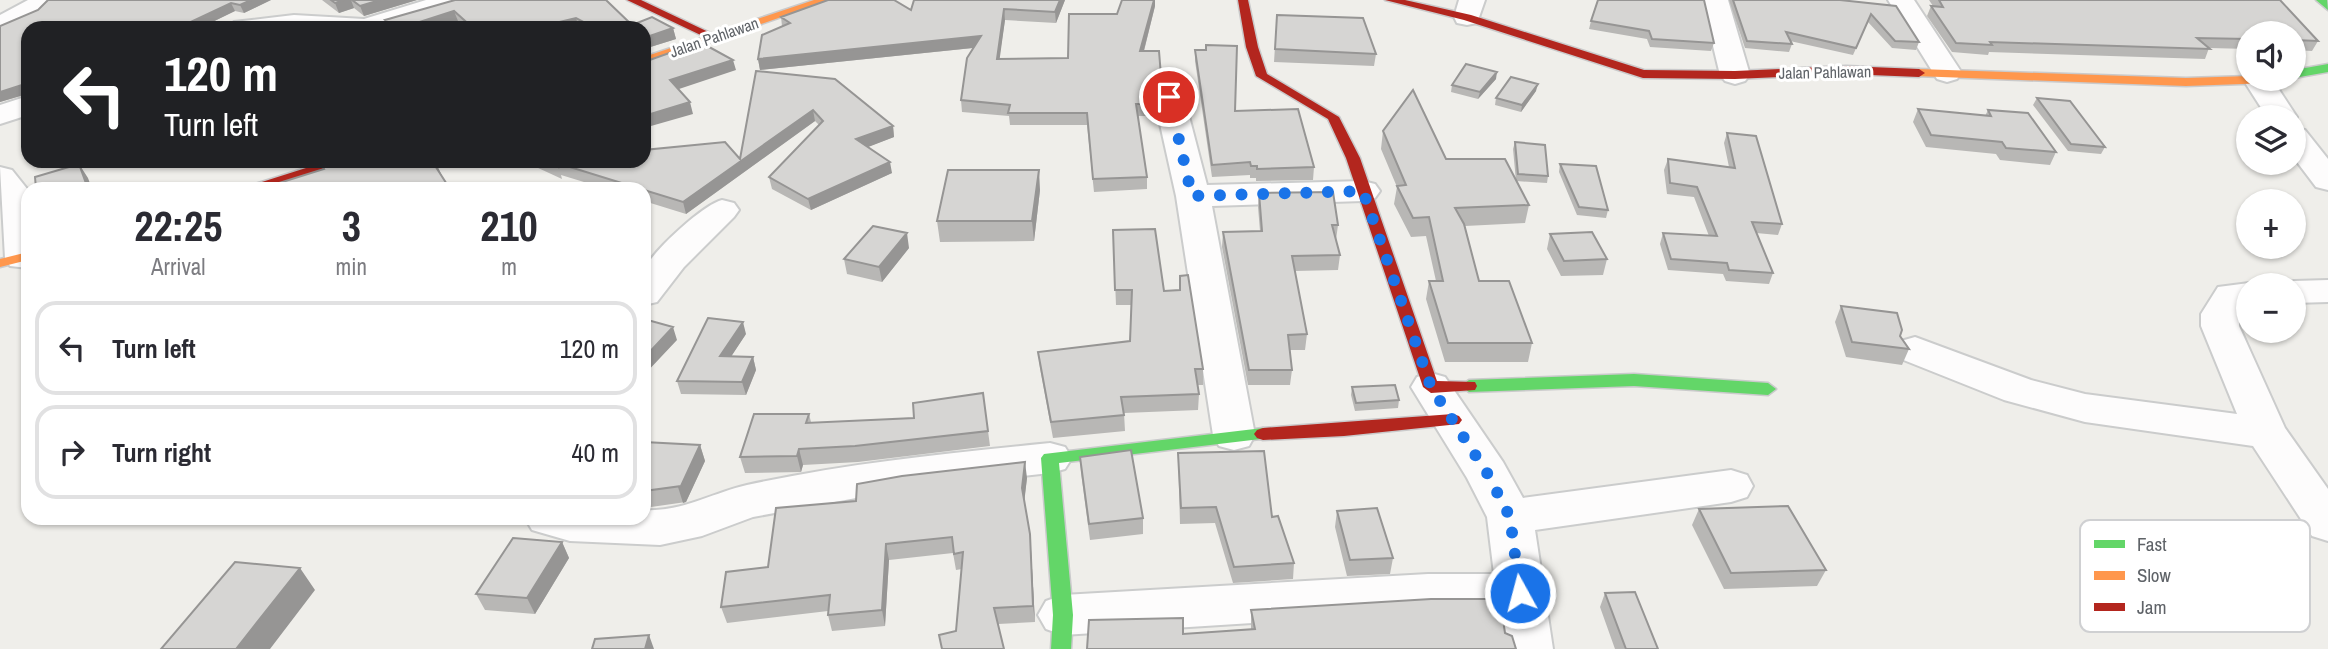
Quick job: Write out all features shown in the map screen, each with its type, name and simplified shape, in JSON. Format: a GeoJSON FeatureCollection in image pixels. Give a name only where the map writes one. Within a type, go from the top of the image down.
{"type":"FeatureCollection","features":[{"type":"Feature","properties":{"kind":"main road"},"geometry":{"type":"LineString","coordinates":[[632,0],[713,37]]}},
{"type":"Feature","properties":{"kind":"main road","name":"Jalan Pahlawan"},"geometry":{"type":"LineString","coordinates":[[651,59],[825,0]]}},
{"type":"Feature","properties":{"kind":"main road"},"geometry":{"type":"LineString","coordinates":[[1243,0],[1259,72],[1333,117],[1353,158],[1442,403]]}},
{"type":"Feature","properties":{"kind":"main road","name":"Jalan Pahlawan"},"geometry":{"type":"LineString","coordinates":[[1390,0],[1470,8],[1643,74],[1735,75],[1846,70],[2186,82],[2236,81]]}},
{"type":"Feature","properties":{"kind":"main road"},"geometry":{"type":"LineString","coordinates":[[2320,0],[2328,7]]}},
{"type":"Feature","properties":{"kind":"main road"},"geometry":{"type":"LineString","coordinates":[[2306,72],[2328,68]]}},
{"type":"Feature","properties":{"kind":"main road"},"geometry":{"type":"LineString","coordinates":[[276,182],[320,168]]}},
{"type":"Feature","properties":{"kind":"main road"},"geometry":{"type":"LineString","coordinates":[[1062,632],[1050,458],[1234,435],[1344,430],[1442,403],[1634,380],[1768,390]]}},
{"type":"Feature","properties":{"kind":"street"},"geometry":{"type":"LineString","coordinates":[[0,25],[33,10],[44,0]]}},
{"type":"Feature","properties":{"kind":"street"},"geometry":{"type":"LineString","coordinates":[[1715,0],[1735,75]]}},
{"type":"Feature","properties":{"kind":"street"},"geometry":{"type":"LineString","coordinates":[[1901,0],[1947,73]]}},
{"type":"Feature","properties":{"kind":"street"},"geometry":{"type":"LineString","coordinates":[[385,21],[446,3],[456,21]]}},
{"type":"Feature","properties":{"kind":"street"},"geometry":{"type":"LineString","coordinates":[[1169,97],[1192,196],[1234,435]]}},
{"type":"Feature","properties":{"kind":"street"},"geometry":{"type":"LineString","coordinates":[[0,115],[21,108]]}},
{"type":"Feature","properties":{"kind":"street"},"geometry":{"type":"LineString","coordinates":[[2306,153],[2328,180]]}},
{"type":"Feature","properties":{"kind":"street"},"geometry":{"type":"LineString","coordinates":[[0,177],[6,181],[16,198],[17,259]]}},
{"type":"Feature","properties":{"kind":"street"},"geometry":{"type":"LineString","coordinates":[[1192,196],[1363,191]]}},
{"type":"Feature","properties":{"kind":"street"},"geometry":{"type":"LineString","coordinates":[[651,285],[671,259],[722,210]]}},
{"type":"Feature","properties":{"kind":"street"},"geometry":{"type":"LineString","coordinates":[[2306,292],[2328,291]]}},
{"type":"Feature","properties":{"kind":"street"},"geometry":{"type":"LineString","coordinates":[[2236,294],[2231,295],[2220,314],[2220,326],[2266,433],[2328,524]]}},
{"type":"Feature","properties":{"kind":"street"},"geometry":{"type":"LineString","coordinates":[[1915,350],[2018,390],[2085,408],[2266,433]]}},
{"type":"Feature","properties":{"kind":"street"},"geometry":{"type":"LineString","coordinates":[[1442,403],[1510,517],[1528,649]]}},
{"type":"Feature","properties":{"kind":"street"},"geometry":{"type":"LineString","coordinates":[[592,525],[660,528],[702,519],[746,502],[892,475],[1050,458]]}},
{"type":"Feature","properties":{"kind":"street"},"geometry":{"type":"LineString","coordinates":[[1510,517],[1731,486]]}},
{"type":"Feature","properties":{"kind":"street"},"geometry":{"type":"LineString","coordinates":[[1062,632],[1428,593],[1520,593]]}},
{"type":"Feature","properties":{"kind":"building"},"geometry":{"type":"Polygon","coordinates":[[[48,0],[251,0],[240,5],[231,3],[193,21],[21,21],[21,85],[0,92],[0,26],[38,10],[48,0]]]}},
{"type":"Feature","properties":{"kind":"building"},"geometry":{"type":"Polygon","coordinates":[[[352,0],[380,0],[360,6],[352,0]]]}},
{"type":"Feature","properties":{"kind":"building"},"geometry":{"type":"Polygon","coordinates":[[[455,0],[606,0],[628,21],[582,21],[576,18],[563,21],[465,21],[454,11],[423,21],[385,20],[455,0]]]}},
{"type":"Feature","properties":{"kind":"building"},"geometry":{"type":"Polygon","coordinates":[[[828,0],[894,0],[911,10],[914,0],[1060,0],[1055,12],[1004,9],[997,59],[1068,58],[1069,14],[1117,14],[1122,0],[1154,0],[1140,51],[1159,51],[1161,76],[1152,84],[1155,104],[1136,104],[1147,177],[1093,179],[1087,113],[1008,113],[1010,105],[961,100],[967,58],[981,36],[758,59],[762,35],[790,23],[781,17],[828,0]]]}},
{"type":"Feature","properties":{"kind":"building"},"geometry":{"type":"Polygon","coordinates":[[[1598,0],[1704,0],[1714,43],[1652,39],[1649,31],[1591,21],[1598,0]]]}},
{"type":"Feature","properties":{"kind":"building"},"geometry":{"type":"Polygon","coordinates":[[[1733,0],[1840,0],[1896,6],[1919,42],[1895,41],[1871,14],[1856,48],[1786,32],[1792,44],[1747,41],[1733,0]]]}},
{"type":"Feature","properties":{"kind":"building"},"geometry":{"type":"Polygon","coordinates":[[[1939,0],[2280,0],[2299,21],[2236,21],[2236,39],[2197,38],[2210,49],[1990,42],[1992,45],[1956,43],[1931,6],[1943,7],[1939,0]]]}},
{"type":"Feature","properties":{"kind":"building"},"geometry":{"type":"Polygon","coordinates":[[[1277,15],[1363,18],[1376,54],[1275,49],[1277,15]]]}},
{"type":"Feature","properties":{"kind":"building"},"geometry":{"type":"Polygon","coordinates":[[[652,17],[673,28],[651,36],[651,21],[642,21],[652,17]]]}},
{"type":"Feature","properties":{"kind":"building"},"geometry":{"type":"Polygon","coordinates":[[[2306,28],[2318,41],[2306,40],[2306,28]]]}},
{"type":"Feature","properties":{"kind":"building"},"geometry":{"type":"Polygon","coordinates":[[[700,42],[733,60],[670,80],[690,102],[651,114],[651,60],[700,42]]]}},
{"type":"Feature","properties":{"kind":"building"},"geometry":{"type":"Polygon","coordinates":[[[1206,45],[1237,46],[1235,111],[1298,109],[1314,167],[1257,169],[1257,166],[1251,166],[1250,162],[1212,165],[1195,50],[1206,50],[1206,45]]]}},
{"type":"Feature","properties":{"kind":"building"},"geometry":{"type":"Polygon","coordinates":[[[1466,64],[1497,72],[1480,92],[1452,85],[1466,64]]]}},
{"type":"Feature","properties":{"kind":"building"},"geometry":{"type":"Polygon","coordinates":[[[756,71],[835,79],[893,126],[856,139],[890,162],[808,199],[769,177],[823,121],[813,110],[683,202],[651,192],[651,182],[618,182],[573,168],[651,168],[651,149],[725,142],[740,159],[756,71]]]}},
{"type":"Feature","properties":{"kind":"building"},"geometry":{"type":"Polygon","coordinates":[[[1511,77],[1538,84],[1522,105],[1496,98],[1511,77]]]}},
{"type":"Feature","properties":{"kind":"building"},"geometry":{"type":"Polygon","coordinates":[[[1413,90],[1446,159],[1505,159],[1529,205],[1455,208],[1464,224],[1479,281],[1509,281],[1532,343],[1448,343],[1429,281],[1443,281],[1429,217],[1413,218],[1397,186],[1406,185],[1383,131],[1413,90]]]}},
{"type":"Feature","properties":{"kind":"building"},"geometry":{"type":"Polygon","coordinates":[[[2037,98],[2070,101],[2105,147],[2071,144],[2037,98]]]}},
{"type":"Feature","properties":{"kind":"building"},"geometry":{"type":"Polygon","coordinates":[[[1918,109],[1991,116],[1988,110],[2028,113],[2056,152],[2006,148],[2002,142],[1931,135],[1918,109]]]}},
{"type":"Feature","properties":{"kind":"building"},"geometry":{"type":"Polygon","coordinates":[[[1727,133],[1756,136],[1782,224],[1752,222],[1773,273],[1729,270],[1727,263],[1671,259],[1663,233],[1717,236],[1697,187],[1670,183],[1668,159],[1735,168],[1727,133]]]}},
{"type":"Feature","properties":{"kind":"building"},"geometry":{"type":"Polygon","coordinates":[[[1515,142],[1545,145],[1548,176],[1518,174],[1515,142]]]}},
{"type":"Feature","properties":{"kind":"building"},"geometry":{"type":"Polygon","coordinates":[[[1560,164],[1596,166],[1608,210],[1579,207],[1560,164]]]}},
{"type":"Feature","properties":{"kind":"building"},"geometry":{"type":"Polygon","coordinates":[[[65,168],[80,168],[85,182],[35,182],[35,177],[65,168]]]}},
{"type":"Feature","properties":{"kind":"building"},"geometry":{"type":"Polygon","coordinates":[[[436,168],[446,182],[282,182],[324,169],[436,168]]]}},
{"type":"Feature","properties":{"kind":"building"},"geometry":{"type":"Polygon","coordinates":[[[948,170],[1039,170],[1032,221],[937,221],[948,170]]]}},
{"type":"Feature","properties":{"kind":"building"},"geometry":{"type":"Polygon","coordinates":[[[1333,192],[1338,225],[1332,225],[1340,255],[1292,256],[1307,334],[1288,335],[1292,370],[1249,370],[1223,232],[1262,231],[1259,193],[1333,192]]]}},
{"type":"Feature","properties":{"kind":"building"},"geometry":{"type":"Polygon","coordinates":[[[873,226],[907,233],[879,267],[844,259],[873,226]]]}},
{"type":"Feature","properties":{"kind":"building"},"geometry":{"type":"Polygon","coordinates":[[[1155,229],[1164,291],[1180,290],[1180,276],[1188,275],[1203,369],[1195,369],[1199,394],[1121,397],[1124,415],[1051,422],[1038,352],[1130,341],[1132,290],[1115,290],[1113,230],[1155,229]]]}},
{"type":"Feature","properties":{"kind":"building"},"geometry":{"type":"Polygon","coordinates":[[[1592,232],[1607,259],[1564,261],[1550,234],[1592,232]]]}},
{"type":"Feature","properties":{"kind":"building"},"geometry":{"type":"Polygon","coordinates":[[[1841,306],[1897,313],[1902,330],[1900,336],[1909,349],[1852,342],[1841,306]]]}},
{"type":"Feature","properties":{"kind":"building"},"geometry":{"type":"Polygon","coordinates":[[[708,318],[743,322],[720,356],[753,357],[742,382],[677,381],[708,318]]]}},
{"type":"Feature","properties":{"kind":"building"},"geometry":{"type":"Polygon","coordinates":[[[651,321],[673,327],[651,351],[651,321]]]}},
{"type":"Feature","properties":{"kind":"building"},"geometry":{"type":"Polygon","coordinates":[[[1395,385],[1399,400],[1356,403],[1352,387],[1395,385]]]}},
{"type":"Feature","properties":{"kind":"building"},"geometry":{"type":"Polygon","coordinates":[[[983,393],[988,431],[855,446],[799,449],[797,456],[740,457],[754,414],[809,414],[806,423],[914,418],[913,403],[983,393]]]}},
{"type":"Feature","properties":{"kind":"building"},"geometry":{"type":"Polygon","coordinates":[[[651,442],[700,445],[681,486],[651,490],[651,442]]]}},
{"type":"Feature","properties":{"kind":"building"},"geometry":{"type":"Polygon","coordinates":[[[1131,450],[1143,518],[1089,524],[1080,457],[1131,450]]]}},
{"type":"Feature","properties":{"kind":"building"},"geometry":{"type":"Polygon","coordinates":[[[1264,451],[1272,517],[1278,516],[1294,563],[1234,567],[1216,507],[1181,508],[1178,453],[1264,451]]]}},
{"type":"Feature","properties":{"kind":"building"},"geometry":{"type":"Polygon","coordinates":[[[1025,462],[1022,488],[1030,534],[1033,606],[994,608],[1004,649],[942,649],[939,635],[956,631],[963,552],[954,554],[952,537],[886,544],[882,610],[828,615],[830,595],[721,607],[726,572],[768,567],[776,508],[856,501],[857,484],[1025,462]]]}},
{"type":"Feature","properties":{"kind":"building"},"geometry":{"type":"Polygon","coordinates":[[[1788,506],[1826,570],[1731,573],[1699,509],[1788,506]]]}},
{"type":"Feature","properties":{"kind":"building"},"geometry":{"type":"Polygon","coordinates":[[[1377,508],[1393,558],[1350,560],[1337,511],[1377,508]]]}},
{"type":"Feature","properties":{"kind":"building"},"geometry":{"type":"Polygon","coordinates":[[[513,538],[562,542],[527,598],[476,594],[513,538]]]}},
{"type":"Feature","properties":{"kind":"building"},"geometry":{"type":"Polygon","coordinates":[[[235,562],[300,568],[236,649],[161,649],[235,562]]]}},
{"type":"Feature","properties":{"kind":"building"},"geometry":{"type":"Polygon","coordinates":[[[1635,592],[1658,649],[1626,649],[1605,593],[1635,592]]]}},
{"type":"Feature","properties":{"kind":"building"},"geometry":{"type":"Polygon","coordinates":[[[1431,599],[1500,599],[1505,633],[1512,636],[1516,649],[1087,649],[1089,620],[1183,618],[1183,634],[1255,629],[1251,610],[1431,599]]]}},
{"type":"Feature","properties":{"kind":"building"},"geometry":{"type":"Polygon","coordinates":[[[649,635],[645,649],[592,649],[595,639],[649,635]]]}},
{"type":"Feature","properties":{"kind":"traffic: fast"},"geometry":{"type":"LineString","coordinates":[[2321,0],[2328,7]]}},
{"type":"Feature","properties":{"kind":"traffic: fast"},"geometry":{"type":"LineString","coordinates":[[2306,72],[2328,68]]}},
{"type":"Feature","properties":{"kind":"traffic: fast"},"geometry":{"type":"LineString","coordinates":[[1469,386],[1634,380],[1768,389]]}},
{"type":"Feature","properties":{"kind":"traffic: fast"},"geometry":{"type":"LineString","coordinates":[[1061,649],[1063,615],[1050,458],[1263,434]]}},
{"type":"Feature","properties":{"kind":"traffic: slow"},"geometry":{"type":"LineString","coordinates":[[651,59],[825,0]]}},
{"type":"Feature","properties":{"kind":"traffic: slow"},"geometry":{"type":"LineString","coordinates":[[1919,73],[2186,82],[2236,80]]}},
{"type":"Feature","properties":{"kind":"traffic: slow"},"geometry":{"type":"LineString","coordinates":[[0,263],[21,258]]}},
{"type":"Feature","properties":{"kind":"traffic: jam"},"geometry":{"type":"LineString","coordinates":[[632,0],[713,37]]}},
{"type":"Feature","properties":{"kind":"traffic: jam"},"geometry":{"type":"LineString","coordinates":[[1243,0],[1252,47],[1262,76],[1333,117],[1353,158],[1431,387],[1469,386]]}},
{"type":"Feature","properties":{"kind":"traffic: jam"},"geometry":{"type":"LineString","coordinates":[[1390,0],[1467,17],[1643,74],[1735,75],[1846,70],[1919,73]]}},
{"type":"Feature","properties":{"kind":"traffic: jam"},"geometry":{"type":"LineString","coordinates":[[276,182],[320,168]]}},
{"type":"Feature","properties":{"kind":"traffic: jam"},"geometry":{"type":"LineString","coordinates":[[1263,434],[1453,420]]}},
{"type":"Feature","properties":{"kind":"route"},"geometry":{"type":"LineString","coordinates":[[1169,97],[1192,196],[1363,191],[1431,387],[1487,473],[1510,517],[1520,593]]}}]}
